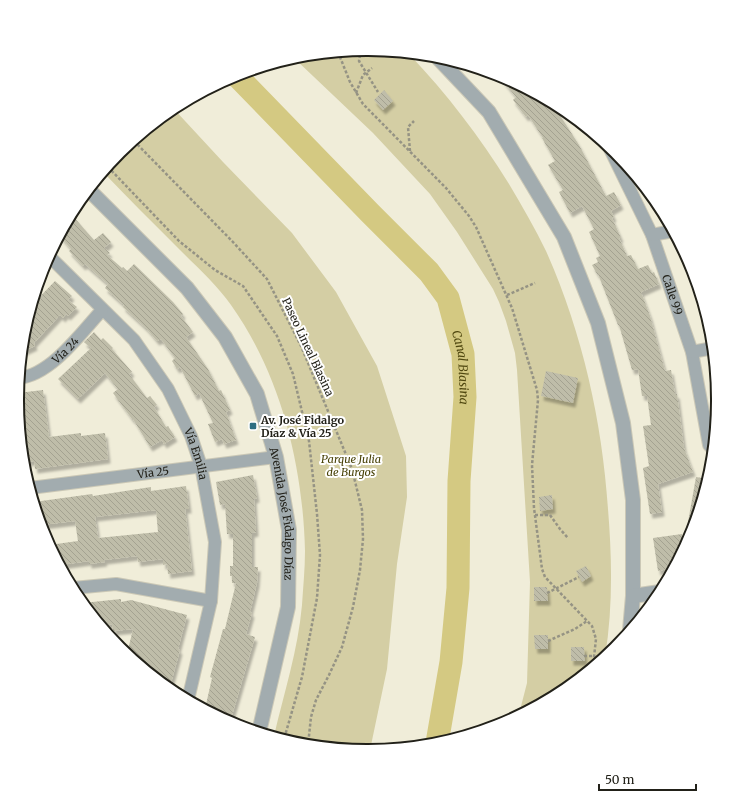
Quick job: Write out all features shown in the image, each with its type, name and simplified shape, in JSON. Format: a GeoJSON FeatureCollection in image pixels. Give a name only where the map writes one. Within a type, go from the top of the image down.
{"type":"FeatureCollection","features":[{"type":"Feature","properties":{"kind":"street"},"geometry":{"type":"LineString","coordinates":[[445,65],[489,112],[564,238],[598,323],[623,424],[632,492],[633,596],[631,620]]}},
{"type":"Feature","properties":{"kind":"street","name":"Calle 99"},"geometry":{"type":"LineString","coordinates":[[618,166],[652,235],[692,352],[708,441]]}},
{"type":"Feature","properties":{"kind":"street","name":"Avenida José Fidalgo Díaz"},"geometry":{"type":"LineString","coordinates":[[93,194],[187,288],[225,337],[257,394],[276,457],[290,530],[288,607],[260,726]]}},
{"type":"Feature","properties":{"kind":"street"},"geometry":{"type":"LineString","coordinates":[[652,235],[667,232]]}},
{"type":"Feature","properties":{"kind":"street","name":"Vía Emilia"},"geometry":{"type":"LineString","coordinates":[[54,261],[134,340],[168,389],[191,436],[201,466],[214,542],[211,601],[190,693]]}},
{"type":"Feature","properties":{"kind":"street","name":"Vía 24"},"geometry":{"type":"LineString","coordinates":[[25,377],[54,362],[102,310]]}},
{"type":"Feature","properties":{"kind":"street"},"geometry":{"type":"LineString","coordinates":[[692,352],[707,349]]}},
{"type":"Feature","properties":{"kind":"street","name":"Vía 25"},"geometry":{"type":"LineString","coordinates":[[36,487],[276,457]]}},
{"type":"Feature","properties":{"kind":"street"},"geometry":{"type":"LineString","coordinates":[[80,587],[116,584],[211,601]]}},
{"type":"Feature","properties":{"kind":"street"},"geometry":{"type":"LineString","coordinates":[[633,596],[651,593]]}},
{"type":"Feature","properties":{"kind":"path"},"geometry":{"type":"LineString","coordinates":[[360,56],[359,61],[378,92]]}},
{"type":"Feature","properties":{"kind":"path"},"geometry":{"type":"LineString","coordinates":[[340,57],[362,104],[446,188],[469,216],[476,227],[508,295],[537,390],[538,412],[532,455],[535,515],[542,569],[546,577],[592,626],[595,634],[596,646],[594,656],[584,656]]}},
{"type":"Feature","properties":{"kind":"path"},"geometry":{"type":"LineString","coordinates":[[356,93],[362,78],[366,72],[372,68]]}},
{"type":"Feature","properties":{"kind":"path"},"geometry":{"type":"LineString","coordinates":[[410,152],[408,127],[414,121]]}},
{"type":"Feature","properties":{"kind":"path","name":"Paseo Lineal Blasina"},"geometry":{"type":"LineString","coordinates":[[138,145],[267,279],[301,346],[352,469],[362,510],[363,539],[360,570],[353,606],[342,647],[330,675],[316,700],[309,728],[308,738]]}},
{"type":"Feature","properties":{"kind":"path"},"geometry":{"type":"LineString","coordinates":[[508,295],[534,283]]}},
{"type":"Feature","properties":{"kind":"path"},"geometry":{"type":"LineString","coordinates":[[535,515],[546,514],[552,517],[568,538]]}},
{"type":"Feature","properties":{"kind":"path"},"geometry":{"type":"LineString","coordinates":[[547,593],[579,577]]}},
{"type":"Feature","properties":{"kind":"path"},"geometry":{"type":"LineString","coordinates":[[548,641],[566,634],[587,621]]}},
{"type":"Feature","properties":{"kind":"green space"},"geometry":{"type":"Polygon","coordinates":[[[368,56],[414,59],[450,100],[486,149],[533,225],[559,282],[580,345],[595,410],[605,476],[611,564],[611,602],[608,639],[607,646],[577,673],[558,686],[521,707],[527,683],[530,582],[515,353],[506,321],[493,289],[457,232],[430,194],[373,133],[299,63],[323,59],[368,56]]]}},
{"type":"Feature","properties":{"kind":"green space","name":"Parque Julia de Burgos"},"geometry":{"type":"Polygon","coordinates":[[[178,113],[292,233],[336,292],[377,366],[406,456],[407,497],[397,564],[387,669],[371,744],[323,741],[275,731],[300,622],[305,565],[300,487],[294,454],[276,391],[248,332],[220,290],[107,176],[141,142],[158,127],[178,113]]]}},
{"type":"Feature","properties":{"kind":"building"},"geometry":{"type":"Polygon","coordinates":[[[508,87],[560,115],[579,145],[606,196],[614,192],[621,205],[611,211],[614,217],[612,218],[621,238],[619,238],[627,256],[631,255],[638,269],[648,265],[652,273],[654,272],[659,284],[641,292],[650,316],[665,371],[671,370],[675,394],[677,394],[684,448],[693,472],[658,484],[662,512],[650,514],[643,468],[649,466],[643,426],[651,425],[647,396],[642,396],[638,369],[632,370],[619,325],[598,274],[592,265],[598,262],[596,258],[600,256],[589,232],[594,229],[582,206],[570,213],[559,192],[563,190],[548,165],[555,161],[543,138],[528,115],[526,117],[513,100],[516,97],[508,87]]]}},
{"type":"Feature","properties":{"kind":"building"},"geometry":{"type":"Polygon","coordinates":[[[384,90],[393,101],[383,110],[374,100],[384,90]]]}},
{"type":"Feature","properties":{"kind":"building"},"geometry":{"type":"Polygon","coordinates":[[[76,219],[94,240],[103,233],[111,242],[104,248],[110,253],[107,255],[127,271],[134,264],[173,302],[183,314],[181,316],[193,332],[186,337],[208,369],[219,391],[221,390],[230,410],[226,412],[236,440],[224,444],[222,439],[215,442],[208,424],[213,423],[199,393],[195,396],[180,367],[177,369],[172,361],[175,358],[161,339],[157,341],[146,328],[123,307],[124,305],[105,288],[108,284],[85,264],[83,266],[69,251],[71,249],[63,240],[76,219]]]}},
{"type":"Feature","properties":{"kind":"building"},"geometry":{"type":"Polygon","coordinates":[[[55,281],[72,296],[68,300],[77,307],[68,316],[66,314],[63,318],[60,315],[34,343],[35,346],[28,349],[36,311],[40,297],[55,281]]]}},
{"type":"Feature","properties":{"kind":"building"},"geometry":{"type":"Polygon","coordinates":[[[94,332],[101,340],[103,338],[113,348],[112,349],[132,372],[129,374],[147,398],[150,396],[157,405],[154,407],[166,427],[168,426],[175,437],[164,444],[162,440],[150,447],[133,419],[113,393],[118,389],[105,373],[78,399],[58,379],[91,348],[84,342],[94,332]]]}},
{"type":"Feature","properties":{"kind":"building"},"geometry":{"type":"Polygon","coordinates":[[[546,371],[578,378],[573,403],[541,396],[546,371]]]}},
{"type":"Feature","properties":{"kind":"building"},"geometry":{"type":"Polygon","coordinates":[[[43,390],[49,437],[81,433],[81,436],[105,433],[108,459],[35,469],[34,461],[30,461],[27,445],[24,392],[43,390]]]}},
{"type":"Feature","properties":{"kind":"building"},"geometry":{"type":"Polygon","coordinates":[[[253,475],[257,498],[254,499],[256,532],[252,533],[252,567],[258,567],[257,583],[250,612],[252,613],[246,634],[255,637],[232,715],[206,703],[212,678],[210,677],[223,629],[225,629],[236,583],[232,583],[232,576],[230,576],[230,566],[233,566],[233,534],[227,534],[225,504],[220,505],[216,482],[253,475]]]}},
{"type":"Feature","properties":{"kind":"building"},"geometry":{"type":"Polygon","coordinates":[[[696,477],[702,478],[693,510],[688,522],[696,477]]]}},
{"type":"Feature","properties":{"kind":"building"},"geometry":{"type":"Polygon","coordinates":[[[186,486],[189,509],[185,509],[192,571],[168,574],[167,564],[163,565],[163,559],[138,562],[137,556],[104,560],[105,562],[89,564],[89,561],[66,564],[56,544],[78,541],[75,521],[47,524],[39,501],[92,494],[93,496],[151,487],[151,491],[186,486]],[[156,510],[95,517],[98,538],[158,532],[156,510]]]}},
{"type":"Feature","properties":{"kind":"building"},"geometry":{"type":"Polygon","coordinates":[[[552,495],[553,509],[540,511],[539,497],[552,495]]]}},
{"type":"Feature","properties":{"kind":"building"},"geometry":{"type":"Polygon","coordinates":[[[682,534],[682,537],[676,552],[666,569],[658,571],[653,538],[682,534]]]}},
{"type":"Feature","properties":{"kind":"building"},"geometry":{"type":"Polygon","coordinates":[[[586,566],[591,576],[582,582],[576,571],[586,566]]]}},
{"type":"Feature","properties":{"kind":"building"},"geometry":{"type":"Polygon","coordinates":[[[534,587],[547,587],[548,601],[534,601],[534,587]]]}},
{"type":"Feature","properties":{"kind":"building"},"geometry":{"type":"Polygon","coordinates":[[[121,599],[121,602],[131,600],[187,615],[171,682],[158,673],[129,647],[133,629],[114,631],[112,624],[108,625],[90,602],[121,599]]]}},
{"type":"Feature","properties":{"kind":"building"},"geometry":{"type":"Polygon","coordinates":[[[534,635],[548,635],[548,649],[535,649],[534,635]]]}},
{"type":"Feature","properties":{"kind":"building"},"geometry":{"type":"Polygon","coordinates":[[[571,647],[584,647],[585,661],[571,661],[571,647]]]}},
{"type":"Feature","properties":{"kind":"waterway","name":"Canal Blasina"},"geometry":{"type":"LineString","coordinates":[[242,81],[429,272],[448,298],[463,354],[465,397],[459,481],[458,588],[451,662],[438,736]]}},
{"type":"Feature","properties":{"kind":"place","name":"Av. José Fidalgo Díaz & Vía 25"},"geometry":{"type":"Point","coordinates":[253,426]}}]}
